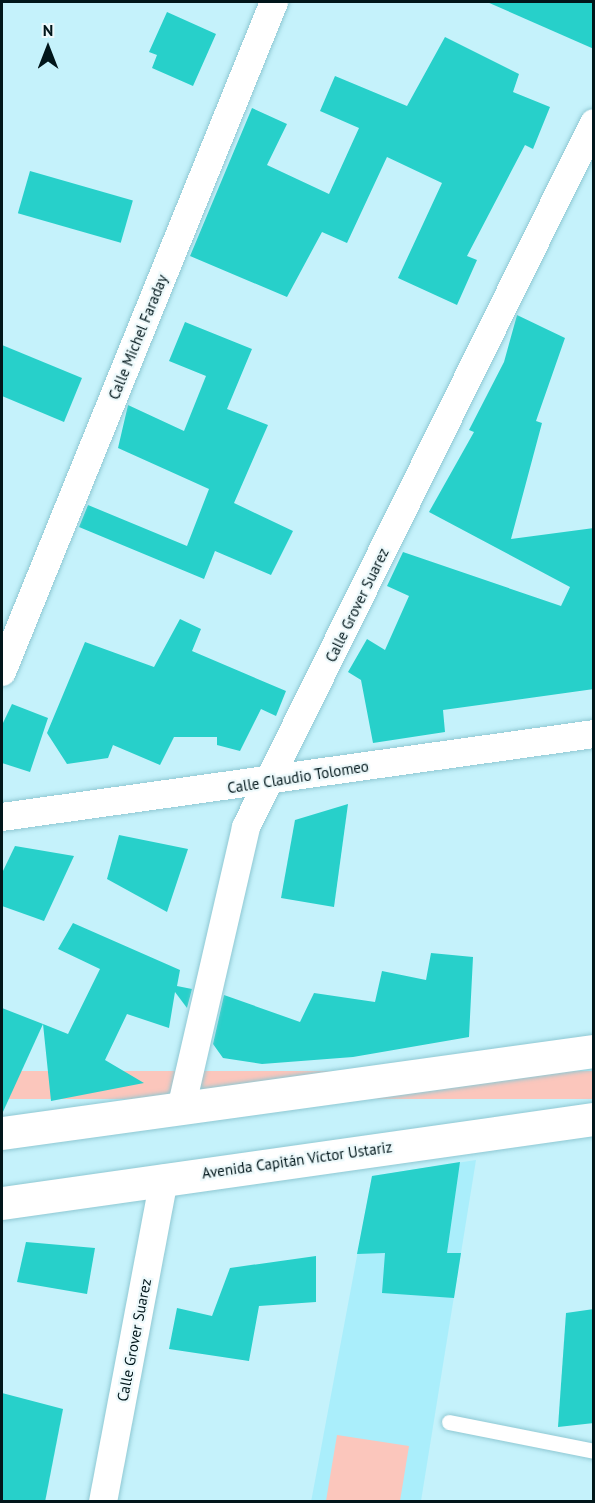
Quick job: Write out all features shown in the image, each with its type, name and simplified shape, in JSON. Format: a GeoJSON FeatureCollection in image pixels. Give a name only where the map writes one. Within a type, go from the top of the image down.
{"type":"FeatureCollection","features":[{"type":"Feature","properties":{"kind":"main road"},"geometry":{"type":"LineString","coordinates":[[2,1133],[594,1051]]}},
{"type":"Feature","properties":{"kind":"main road","name":"Avenida Capitán Víctor Ustariz"},"geometry":{"type":"LineString","coordinates":[[2,1203],[594,1119]]}},
{"type":"Feature","properties":{"kind":"street","name":"Calle Michel Faraday"},"geometry":{"type":"LineString","coordinates":[[2,672],[274,2]]}},
{"type":"Feature","properties":{"kind":"street","name":"Calle Grover Suarez"},"geometry":{"type":"LineString","coordinates":[[181,1109],[246,827],[592,130]]}},
{"type":"Feature","properties":{"kind":"street","name":"Calle Claudio Tolomeo"},"geometry":{"type":"LineString","coordinates":[[2,817],[270,782],[594,734]]}},
{"type":"Feature","properties":{"kind":"street","name":"Calle Grover Suarez"},"geometry":{"type":"LineString","coordinates":[[103,1502],[164,1179]]}},
{"type":"Feature","properties":{"kind":"lane"},"geometry":{"type":"LineString","coordinates":[[449,1422],[594,1450]]}},
{"type":"Feature","properties":{"kind":"shaded area"},"geometry":{"type":"Polygon","coordinates":[[[2,1071],[593,1071],[593,1099],[2,1099],[2,1071]]]}},
{"type":"Feature","properties":{"kind":"shaded area"},"geometry":{"type":"Polygon","coordinates":[[[476,1160],[421,1501],[311,1502],[372,1176],[476,1160]]]}},
{"type":"Feature","properties":{"kind":"shaded area"},"geometry":{"type":"Polygon","coordinates":[[[337,1435],[409,1446],[400,1501],[326,1501],[337,1435]]]}},
{"type":"Feature","properties":{"kind":"building"},"geometry":{"type":"Polygon","coordinates":[[[487,2],[594,2],[594,49],[487,2]]]}},
{"type":"Feature","properties":{"kind":"building"},"geometry":{"type":"Polygon","coordinates":[[[167,12],[216,34],[193,86],[152,68],[157,55],[149,52],[167,12]]]}},
{"type":"Feature","properties":{"kind":"building"},"geometry":{"type":"Polygon","coordinates":[[[445,37],[519,74],[513,92],[550,107],[533,149],[525,145],[467,256],[477,260],[457,305],[398,278],[442,183],[387,157],[347,243],[322,232],[287,297],[190,256],[252,108],[287,124],[267,165],[329,194],[359,128],[320,111],[335,76],[407,106],[445,37]]]}},
{"type":"Feature","properties":{"kind":"building"},"geometry":{"type":"Polygon","coordinates":[[[30,171],[133,200],[121,243],[18,213],[30,171]]]}},
{"type":"Feature","properties":{"kind":"building"},"geometry":{"type":"Polygon","coordinates":[[[517,315],[565,338],[536,421],[542,423],[511,539],[594,528],[594,689],[443,710],[445,732],[373,743],[361,680],[348,672],[367,639],[385,650],[409,596],[387,586],[403,552],[561,606],[570,587],[429,512],[474,432],[469,430],[504,362],[517,315]]]}},
{"type":"Feature","properties":{"kind":"building"},"geometry":{"type":"Polygon","coordinates":[[[185,322],[252,349],[227,409],[268,425],[234,503],[293,531],[271,575],[215,551],[204,579],[79,527],[88,505],[187,546],[209,489],[118,448],[128,405],[184,431],[206,376],[169,361],[185,322]]]}},
{"type":"Feature","properties":{"kind":"building"},"geometry":{"type":"Polygon","coordinates":[[[2,345],[82,378],[64,422],[2,396],[2,345]]]}},
{"type":"Feature","properties":{"kind":"building"},"geometry":{"type":"Polygon","coordinates":[[[180,619],[201,629],[192,651],[286,691],[276,716],[261,709],[240,751],[217,745],[217,737],[174,737],[160,765],[113,745],[108,758],[67,764],[47,733],[85,642],[154,667],[180,619]]]}},
{"type":"Feature","properties":{"kind":"building"},"geometry":{"type":"Polygon","coordinates":[[[12,704],[48,718],[30,772],[2,763],[2,725],[12,704]]]}},
{"type":"Feature","properties":{"kind":"building"},"geometry":{"type":"Polygon","coordinates":[[[348,804],[334,907],[281,898],[295,820],[348,804]]]}},
{"type":"Feature","properties":{"kind":"building"},"geometry":{"type":"Polygon","coordinates":[[[119,835],[188,849],[167,912],[107,879],[119,835]]]}},
{"type":"Feature","properties":{"kind":"building"},"geometry":{"type":"Polygon","coordinates":[[[15,846],[74,856],[44,921],[2,906],[2,873],[15,846]]]}},
{"type":"Feature","properties":{"kind":"building"},"geometry":{"type":"Polygon","coordinates":[[[73,923],[180,970],[177,986],[192,989],[187,1008],[175,992],[169,1028],[127,1014],[105,1060],[144,1083],[51,1101],[43,1024],[68,1034],[100,969],[58,949],[73,923]]]}},
{"type":"Feature","properties":{"kind":"building"},"geometry":{"type":"Polygon","coordinates":[[[431,953],[473,957],[469,1037],[353,1057],[262,1064],[223,1058],[213,1044],[224,995],[300,1022],[314,993],[375,1002],[382,971],[426,980],[431,953]]]}},
{"type":"Feature","properties":{"kind":"building"},"geometry":{"type":"Polygon","coordinates":[[[2,1008],[43,1024],[2,1114],[2,1008]]]}},
{"type":"Feature","properties":{"kind":"building"},"geometry":{"type":"Polygon","coordinates":[[[460,1162],[447,1253],[461,1253],[454,1298],[382,1293],[385,1253],[357,1254],[372,1176],[460,1162]]]}},
{"type":"Feature","properties":{"kind":"building"},"geometry":{"type":"Polygon","coordinates":[[[26,1242],[95,1248],[87,1294],[17,1282],[26,1242]]]}},
{"type":"Feature","properties":{"kind":"building"},"geometry":{"type":"Polygon","coordinates":[[[316,1256],[316,1302],[259,1306],[249,1361],[169,1349],[177,1308],[212,1316],[230,1268],[316,1256]]]}},
{"type":"Feature","properties":{"kind":"building"},"geometry":{"type":"Polygon","coordinates":[[[594,1309],[594,1423],[558,1427],[566,1313],[594,1309]]]}},
{"type":"Feature","properties":{"kind":"building"},"geometry":{"type":"Polygon","coordinates":[[[2,1393],[63,1409],[45,1502],[2,1502],[2,1393]]]}}]}
